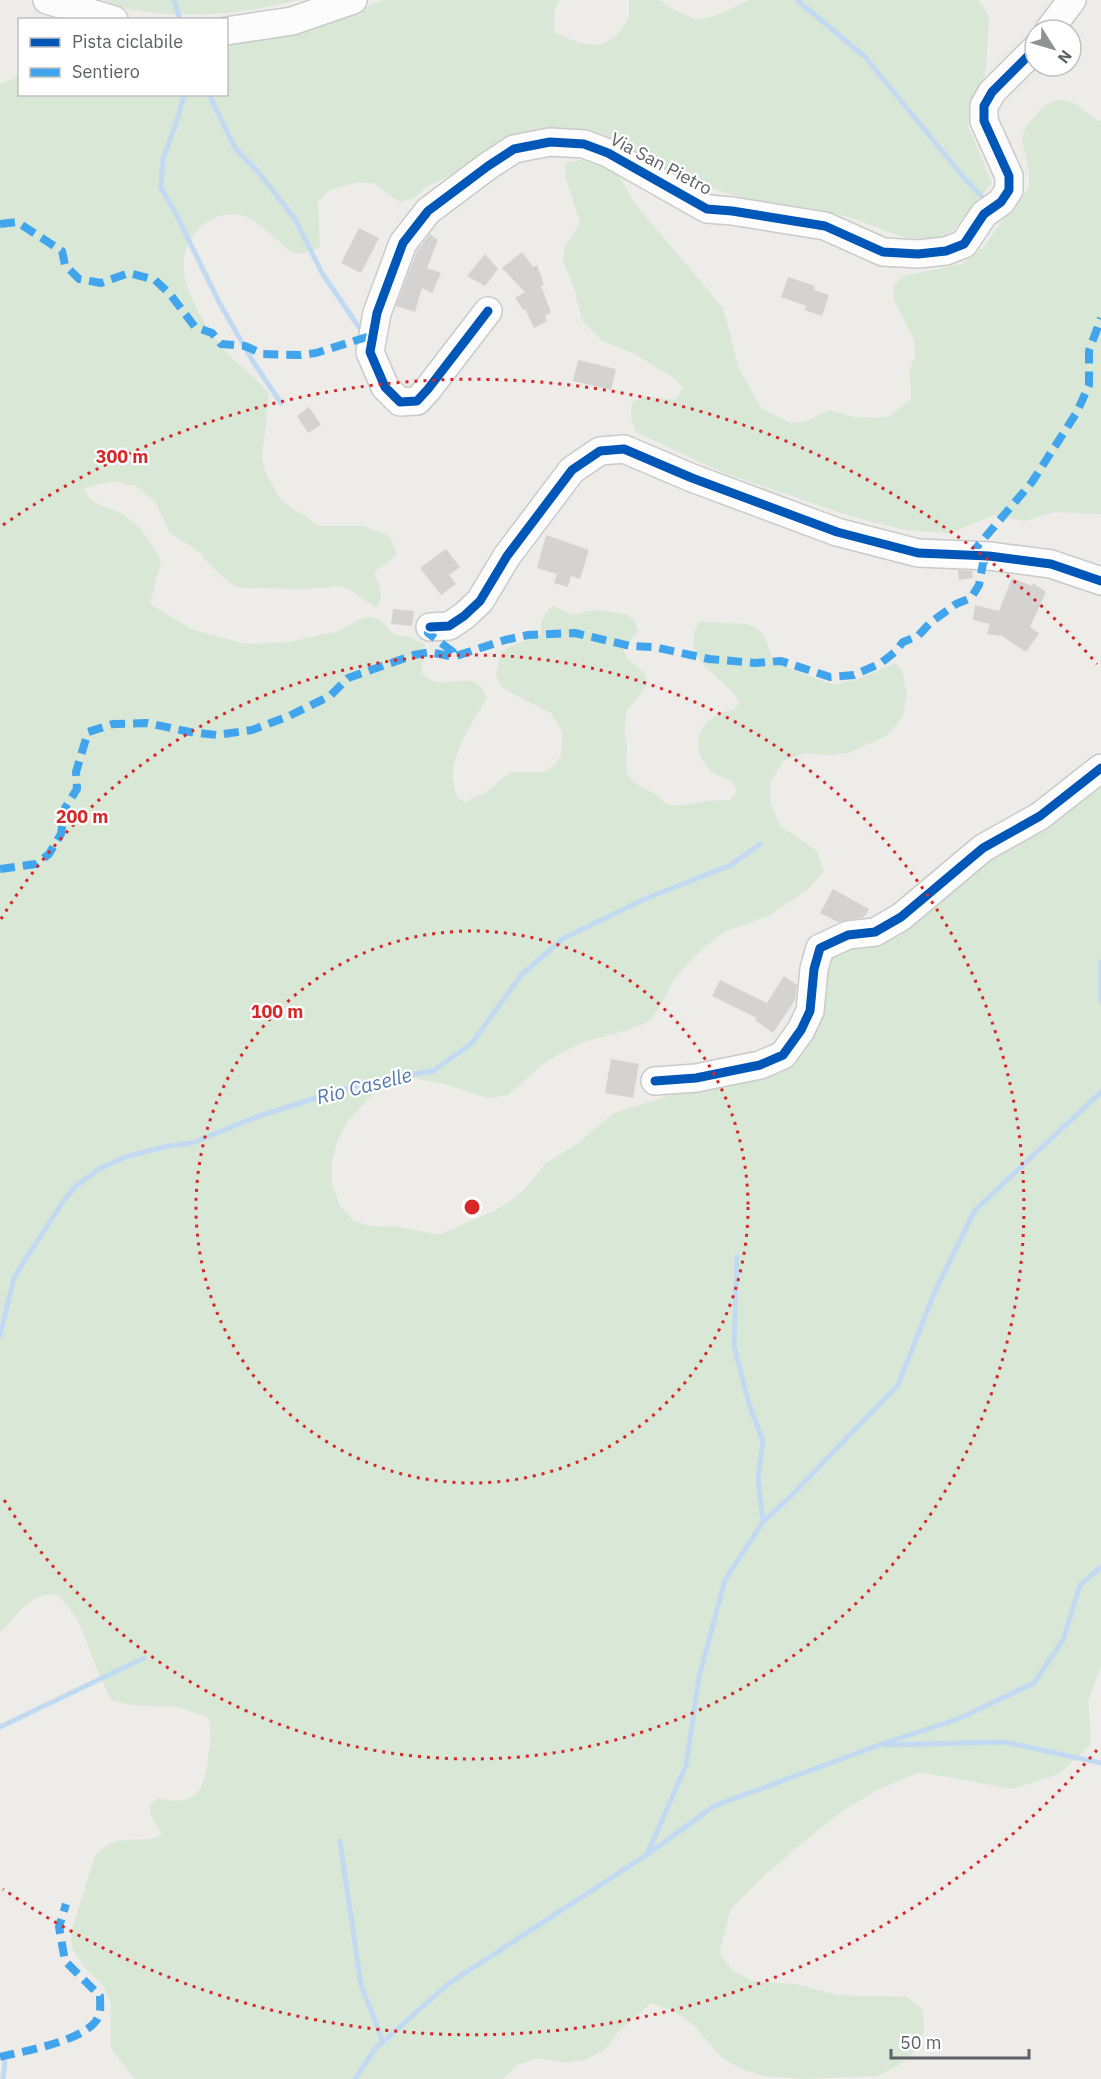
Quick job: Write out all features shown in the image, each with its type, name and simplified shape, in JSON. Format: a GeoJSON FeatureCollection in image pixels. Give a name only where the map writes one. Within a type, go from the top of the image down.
{"type":"FeatureCollection","features":[{"type":"Feature","properties":{"kind":"street"},"geometry":{"type":"LineString","coordinates":[[47,0],[107,18]]}},
{"type":"Feature","properties":{"kind":"street"},"geometry":{"type":"LineString","coordinates":[[228,31],[292,21],[353,0]]}},
{"type":"Feature","properties":{"kind":"street"},"geometry":{"type":"LineString","coordinates":[[1058,18],[1072,0]]}},
{"type":"Feature","properties":{"kind":"street","name":"Via San Pietro"},"geometry":{"type":"LineString","coordinates":[[488,311],[417,401],[400,402],[385,387],[370,352],[377,313],[404,243],[428,211],[488,166],[514,149],[550,142],[584,144],[608,153],[706,209],[825,226],[883,252],[918,254],[946,251],[964,244],[984,214],[1001,202],[1009,190],[1009,176],[984,121],[984,106],[992,92],[1023,61]]}},
{"type":"Feature","properties":{"kind":"street"},"geometry":{"type":"LineString","coordinates":[[430,627],[449,626],[480,601],[507,556],[572,470],[600,451],[624,449],[692,478],[837,532],[918,553],[989,556],[1051,564],[1101,581]]}},
{"type":"Feature","properties":{"kind":"street"},"geometry":{"type":"LineString","coordinates":[[655,1081],[696,1077],[760,1065],[783,1055],[801,1030],[810,1011],[814,969],[820,948],[848,935],[875,932],[901,917],[983,848],[1040,816],[1101,768]]}},
{"type":"Feature","properties":{"kind":"green space"},"geometry":{"type":"Polygon","coordinates":[[[103,0],[298,0],[237,12],[175,14],[130,9],[103,0]]]}},
{"type":"Feature","properties":{"kind":"green space"},"geometry":{"type":"Polygon","coordinates":[[[384,0],[560,0],[555,11],[555,33],[591,45],[611,40],[620,32],[628,19],[629,0],[660,0],[670,8],[696,20],[712,17],[750,0],[978,0],[983,5],[989,19],[984,82],[970,110],[968,126],[992,183],[952,232],[937,238],[905,238],[847,216],[744,199],[713,188],[682,182],[616,145],[479,163],[427,186],[416,197],[401,202],[374,183],[359,182],[329,190],[318,202],[320,247],[306,253],[290,251],[262,226],[240,215],[222,215],[199,228],[186,249],[185,278],[198,310],[216,339],[226,352],[269,394],[262,458],[266,474],[282,501],[319,526],[363,526],[385,534],[391,539],[397,553],[374,573],[381,596],[376,608],[354,592],[339,586],[308,589],[239,588],[231,584],[205,560],[201,553],[169,532],[156,503],[138,487],[115,481],[83,488],[93,501],[121,513],[143,532],[161,562],[150,604],[193,630],[246,644],[289,642],[340,631],[368,617],[379,619],[394,635],[405,636],[425,644],[421,673],[425,676],[439,682],[466,681],[477,684],[487,697],[461,743],[453,772],[456,796],[465,803],[485,793],[511,772],[545,772],[561,756],[562,732],[551,713],[508,691],[500,685],[496,674],[501,652],[541,635],[543,619],[546,612],[553,606],[573,615],[594,610],[626,614],[635,621],[638,631],[623,649],[628,659],[645,674],[647,685],[626,712],[624,734],[627,745],[626,767],[629,777],[638,785],[657,795],[665,803],[676,806],[730,800],[737,791],[732,781],[711,771],[699,751],[700,733],[705,724],[722,713],[734,710],[740,702],[698,658],[694,647],[694,636],[699,622],[746,624],[756,628],[764,636],[772,657],[790,669],[834,685],[858,679],[896,663],[902,671],[907,694],[903,716],[888,735],[848,753],[827,755],[805,753],[783,761],[770,783],[771,805],[780,826],[817,851],[824,872],[808,889],[768,916],[724,932],[705,947],[673,981],[650,1021],[628,1030],[584,1042],[563,1052],[543,1064],[508,1095],[487,1098],[445,1084],[401,1076],[379,1087],[349,1120],[337,1141],[332,1162],[332,1184],[340,1206],[354,1221],[375,1227],[396,1226],[439,1235],[496,1210],[515,1198],[545,1164],[581,1141],[614,1113],[672,1095],[778,1071],[829,960],[838,953],[880,942],[972,867],[1101,780],[1101,1666],[1088,1701],[1091,1744],[1059,1774],[1013,1789],[920,1772],[877,1790],[838,1814],[801,1844],[766,1874],[731,1909],[719,1953],[733,1971],[752,1981],[795,1984],[838,1995],[906,1997],[923,2009],[924,2031],[915,2051],[898,2066],[877,2076],[803,2079],[764,2076],[741,2069],[722,2058],[693,2024],[673,2011],[651,2003],[619,2031],[604,2050],[585,2060],[563,2063],[539,2058],[517,2065],[502,2079],[135,2079],[111,2048],[111,2004],[103,1985],[86,1969],[73,1950],[72,1929],[95,1856],[112,1843],[121,1840],[154,1838],[162,1834],[151,1816],[150,1805],[158,1798],[181,1801],[196,1794],[201,1787],[207,1768],[210,1728],[209,1718],[179,1707],[132,1705],[111,1700],[77,1620],[56,1594],[46,1595],[31,1602],[0,1633],[0,84],[13,79],[18,74],[18,96],[228,96],[228,45],[291,36],[384,0]]]}},
{"type":"Feature","properties":{"kind":"green space"},"geometry":{"type":"Polygon","coordinates":[[[1059,99],[1074,103],[1101,121],[1101,514],[1054,512],[1024,521],[994,515],[950,533],[905,530],[853,517],[722,472],[636,432],[631,418],[632,402],[646,396],[675,400],[683,388],[673,377],[633,353],[602,341],[582,320],[574,288],[563,260],[565,247],[580,223],[566,178],[566,163],[580,160],[607,168],[620,178],[635,204],[723,308],[739,369],[762,409],[791,423],[805,422],[830,410],[857,418],[888,417],[911,399],[910,370],[915,356],[914,340],[894,300],[893,287],[903,276],[962,264],[985,246],[1029,187],[1029,171],[1022,140],[1026,126],[1045,105],[1059,99]]]}},
{"type":"Feature","properties":{"kind":"building"},"geometry":{"type":"Polygon","coordinates":[[[359,228],[379,238],[361,273],[341,263],[359,228]]]}},
{"type":"Feature","properties":{"kind":"building"},"geometry":{"type":"Polygon","coordinates":[[[430,234],[438,240],[427,268],[441,273],[432,293],[422,288],[415,312],[396,306],[417,251],[430,234]]]}},
{"type":"Feature","properties":{"kind":"building"},"geometry":{"type":"Polygon","coordinates":[[[522,252],[533,267],[537,265],[544,285],[541,286],[551,312],[545,316],[547,321],[534,328],[525,309],[524,311],[515,298],[525,292],[502,268],[522,252]]]}},
{"type":"Feature","properties":{"kind":"building"},"geometry":{"type":"Polygon","coordinates":[[[485,254],[498,269],[485,286],[467,276],[485,254]]]}},
{"type":"Feature","properties":{"kind":"building"},"geometry":{"type":"Polygon","coordinates":[[[788,277],[815,286],[814,290],[829,295],[822,316],[804,310],[806,306],[781,297],[788,277]]]}},
{"type":"Feature","properties":{"kind":"building"},"geometry":{"type":"Polygon","coordinates":[[[578,360],[616,369],[611,390],[573,381],[578,360]]]}},
{"type":"Feature","properties":{"kind":"building"},"geometry":{"type":"Polygon","coordinates":[[[309,407],[321,425],[308,433],[297,416],[309,407]]]}},
{"type":"Feature","properties":{"kind":"building"},"geometry":{"type":"Polygon","coordinates":[[[546,535],[589,550],[580,579],[571,576],[568,587],[554,583],[557,574],[537,568],[546,535]]]}},
{"type":"Feature","properties":{"kind":"building"},"geometry":{"type":"Polygon","coordinates":[[[446,549],[460,567],[449,575],[456,584],[441,595],[420,568],[446,549]]]}},
{"type":"Feature","properties":{"kind":"building"},"geometry":{"type":"Polygon","coordinates":[[[958,570],[972,571],[973,578],[959,580],[958,570]]]}},
{"type":"Feature","properties":{"kind":"building"},"geometry":{"type":"Polygon","coordinates":[[[1012,578],[1032,586],[1033,583],[1046,592],[1030,627],[1039,633],[1026,652],[1002,636],[987,634],[990,624],[973,620],[975,605],[999,611],[1012,578]]]}},
{"type":"Feature","properties":{"kind":"building"},"geometry":{"type":"Polygon","coordinates":[[[393,609],[414,611],[412,626],[391,624],[393,609]]]}},
{"type":"Feature","properties":{"kind":"building"},"geometry":{"type":"Polygon","coordinates":[[[833,889],[869,909],[864,917],[838,922],[820,913],[833,889]]]}},
{"type":"Feature","properties":{"kind":"building"},"geometry":{"type":"Polygon","coordinates":[[[784,976],[797,985],[795,1000],[773,1033],[755,1020],[757,1018],[712,996],[720,980],[767,1003],[784,976]]]}},
{"type":"Feature","properties":{"kind":"building"},"geometry":{"type":"Polygon","coordinates":[[[611,1059],[639,1064],[633,1098],[605,1093],[611,1059]]]}},
{"type":"Feature","properties":{"kind":"waterway"},"geometry":{"type":"LineString","coordinates":[[174,0],[179,18]]}},
{"type":"Feature","properties":{"kind":"waterway"},"geometry":{"type":"LineString","coordinates":[[797,0],[865,57],[965,179],[987,202]]}},
{"type":"Feature","properties":{"kind":"waterway"},"geometry":{"type":"LineString","coordinates":[[183,96],[163,159],[161,188],[219,302],[252,360],[281,403]]}},
{"type":"Feature","properties":{"kind":"waterway"},"geometry":{"type":"LineString","coordinates":[[210,96],[235,148],[259,173],[295,219],[322,273],[361,330]]}},
{"type":"Feature","properties":{"kind":"waterway","name":"Rio Caselle"},"geometry":{"type":"LineString","coordinates":[[0,1336],[14,1278],[64,1200],[77,1185],[99,1169],[125,1157],[168,1146],[192,1143],[256,1117],[367,1082],[433,1071],[472,1043],[522,974],[564,938],[647,898],[731,865],[760,844]]}},
{"type":"Feature","properties":{"kind":"waterway"},"geometry":{"type":"LineString","coordinates":[[1101,962],[1101,1001]]}},
{"type":"Feature","properties":{"kind":"waterway"},"geometry":{"type":"LineString","coordinates":[[648,1852],[686,1766],[699,1677],[725,1580],[763,1522],[898,1385],[935,1291],[975,1210],[1101,1092]]}},
{"type":"Feature","properties":{"kind":"waterway"},"geometry":{"type":"LineString","coordinates":[[737,1257],[734,1346],[749,1404],[763,1441],[758,1478],[763,1522]]}},
{"type":"Feature","properties":{"kind":"waterway"},"geometry":{"type":"LineString","coordinates":[[355,2079],[375,2049],[448,1984],[648,1854],[714,1806],[879,1745],[958,1719],[1034,1683],[1063,1640],[1080,1585],[1101,1567]]}},
{"type":"Feature","properties":{"kind":"waterway"},"geometry":{"type":"LineString","coordinates":[[0,1727],[144,1658]]}},
{"type":"Feature","properties":{"kind":"waterway"},"geometry":{"type":"LineString","coordinates":[[886,1745],[1005,1742],[1101,1763]]}},
{"type":"Feature","properties":{"kind":"waterway"},"geometry":{"type":"LineString","coordinates":[[340,1841],[361,1985],[383,2042]]}},
{"type":"Feature","properties":{"kind":"waterway"},"geometry":{"type":"LineString","coordinates":[[3,2079],[5,2062]]}},
{"type":"Feature","properties":{"kind":"marked path"},"geometry":{"type":"LineString","coordinates":[[0,224],[17,222],[62,251],[65,265],[79,279],[101,283],[129,273],[155,280],[170,294],[195,327],[212,333],[221,344],[245,346],[263,354],[300,355],[316,353],[373,335]]}},
{"type":"Feature","properties":{"kind":"marked path"},"geometry":{"type":"LineString","coordinates":[[970,555],[1032,482],[1077,412],[1089,385],[1089,351],[1101,318]]}},
{"type":"Feature","properties":{"kind":"marked path"},"geometry":{"type":"LineString","coordinates":[[0,869],[36,864],[49,854],[61,834],[65,808],[77,789],[76,772],[88,732],[113,724],[147,723],[217,735],[252,730],[289,716],[330,696],[348,678],[414,655],[430,652],[453,657],[528,635],[575,633],[630,646],[654,647],[709,659],[755,663],[781,661],[830,677],[854,675],[881,663],[903,642],[918,636],[931,622],[956,604],[971,598],[979,585],[983,563],[989,556]]}},
{"type":"Feature","properties":{"kind":"marked path"},"geometry":{"type":"LineString","coordinates":[[430,627],[428,633],[453,652],[453,657]]}},
{"type":"Feature","properties":{"kind":"marked path"},"geometry":{"type":"LineString","coordinates":[[0,2057],[71,2038],[94,2024],[99,2015],[100,1996],[65,1961],[59,1927],[66,1904]]}},
{"type":"Feature","properties":{"kind":"cycle path"},"geometry":{"type":"LineString","coordinates":[[488,311],[417,401],[400,402],[385,387],[370,352],[377,313],[403,243],[428,211],[488,166],[514,149],[550,142],[584,144],[608,153],[707,209],[825,226],[883,252],[918,254],[946,251],[964,244],[984,214],[1001,202],[1009,190],[1009,176],[984,121],[984,106],[992,92],[1023,61]]}},
{"type":"Feature","properties":{"kind":"cycle path"},"geometry":{"type":"LineString","coordinates":[[430,627],[449,626],[480,601],[507,556],[572,470],[600,451],[624,449],[692,478],[837,532],[918,553],[989,556],[1051,564],[1101,581]]}},
{"type":"Feature","properties":{"kind":"cycle path"},"geometry":{"type":"LineString","coordinates":[[655,1081],[696,1078],[760,1065],[783,1055],[801,1030],[810,1011],[814,969],[820,948],[848,935],[875,932],[901,917],[983,848],[1040,816],[1101,768]]}}]}
